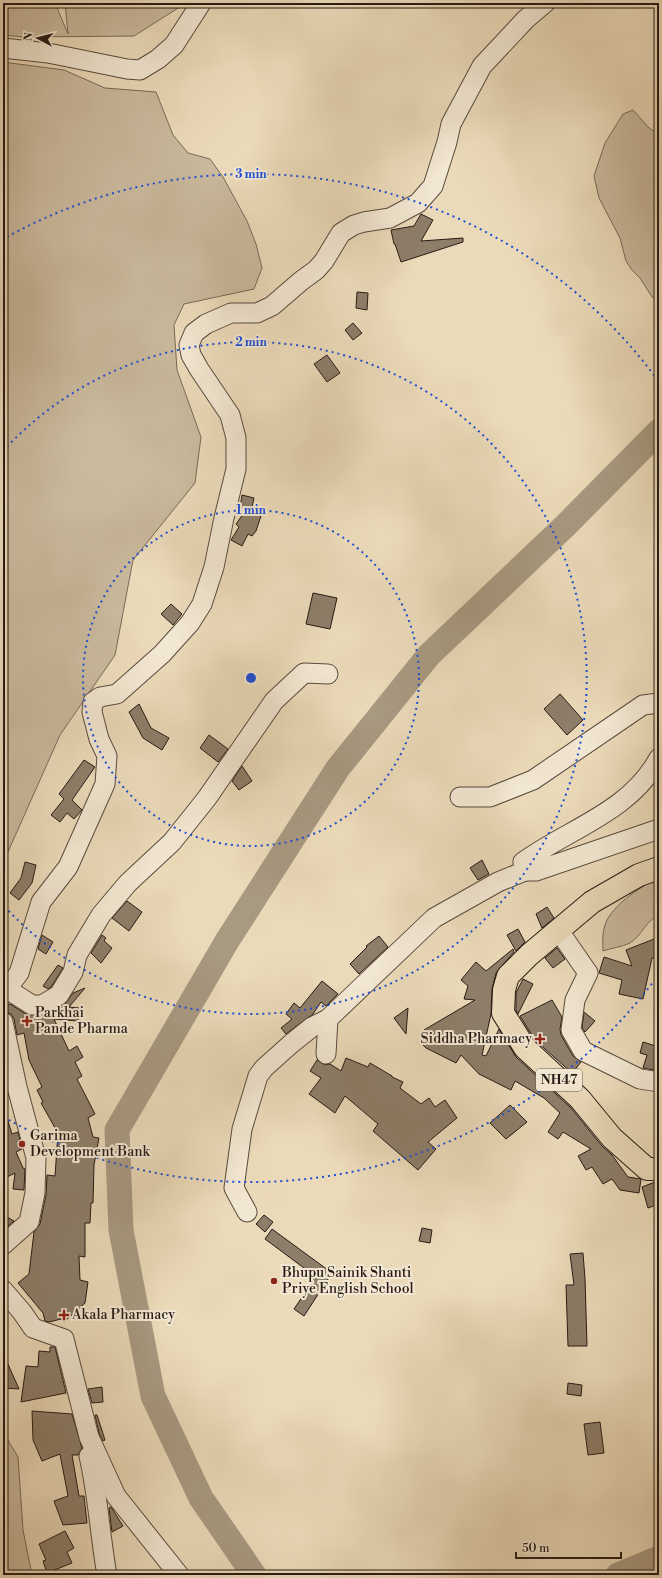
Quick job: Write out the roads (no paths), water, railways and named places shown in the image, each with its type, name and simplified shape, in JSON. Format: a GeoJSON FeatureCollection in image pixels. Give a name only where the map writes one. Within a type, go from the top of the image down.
{"type":"FeatureCollection","features":[{"type":"Feature","properties":{"kind":"highway","name":"NH47"},"geometry":{"type":"LineString","coordinates":[[659,868],[639,876],[592,902],[529,955],[508,976],[504,990],[502,1013],[525,1048],[580,1099],[612,1138],[647,1169],[659,1169]]}},
{"type":"Feature","properties":{"kind":"street"},"geometry":{"type":"LineString","coordinates":[[3,48],[48,53],[127,69],[140,70],[158,59],[174,45],[201,3]]}},
{"type":"Feature","properties":{"kind":"street"},"geometry":{"type":"LineString","coordinates":[[328,674],[304,673],[274,701],[207,798],[172,842],[128,883],[101,915],[77,954],[73,972],[59,995],[42,1005],[32,1005],[5,991],[19,973],[38,917],[41,902],[68,867],[105,784],[107,756],[99,739],[92,712],[93,702],[100,697],[117,694],[162,654],[190,623],[202,604],[214,567],[236,469],[236,438],[230,415],[199,369],[191,354],[189,345],[194,333],[206,324],[231,313],[257,313],[272,306],[300,281],[316,270],[324,261],[341,233],[354,225],[390,218],[418,203],[433,186],[447,142],[450,124],[482,66],[526,19],[545,3]]}},
{"type":"Feature","properties":{"kind":"street"},"geometry":{"type":"LineString","coordinates":[[460,797],[490,797],[533,780],[643,705],[659,703]]}},
{"type":"Feature","properties":{"kind":"street"},"geometry":{"type":"LineString","coordinates":[[525,871],[523,862],[628,798],[654,768],[659,758]]}},
{"type":"Feature","properties":{"kind":"street"},"geometry":{"type":"LineString","coordinates":[[247,1212],[234,1188],[242,1128],[258,1076],[264,1068],[312,1027],[328,1019],[434,918],[498,882],[525,871],[536,871],[659,829]]}},
{"type":"Feature","properties":{"kind":"street"},"geometry":{"type":"LineString","coordinates":[[559,931],[588,973],[575,1000],[570,1030],[583,1050],[640,1079],[659,1082]]}},
{"type":"Feature","properties":{"kind":"street"},"geometry":{"type":"LineString","coordinates":[[326,1054],[328,1019]]}},
{"type":"Feature","properties":{"kind":"street"},"geometry":{"type":"LineString","coordinates":[[3,1022],[17,1087],[36,1158],[35,1193],[29,1222],[3,1245]]}},
{"type":"Feature","properties":{"kind":"street"},"geometry":{"type":"LineString","coordinates":[[3,1290],[22,1312],[33,1328],[64,1339],[88,1437],[116,1496],[179,1575]]}},
{"type":"Feature","properties":{"kind":"street"},"geometry":{"type":"LineString","coordinates":[[85,1421],[84,1434],[94,1478],[98,1518],[107,1575]]}},
{"type":"Feature","properties":{"kind":"waterway"},"geometry":{"type":"LineString","coordinates":[[254,1575],[201,1498],[153,1396],[121,1230],[117,1130],[227,941],[338,768],[429,655],[565,526],[659,431]]}},
{"type":"Feature","properties":{"kind":"waterway"},"geometry":{"type":"LineString","coordinates":[[618,1575],[659,1558]]}},
{"type":"Feature","properties":{"kind":"place","name":"Parkhai Pande Pharma"},"geometry":{"type":"Point","coordinates":[27,1021]}},
{"type":"Feature","properties":{"kind":"place","name":"Siddha Pharmacy"},"geometry":{"type":"Point","coordinates":[540,1039]}},
{"type":"Feature","properties":{"kind":"place","name":"Garima Development Bank"},"geometry":{"type":"Point","coordinates":[22,1144]}},
{"type":"Feature","properties":{"kind":"place","name":"Bhupu Sainik Shanti Priye English School"},"geometry":{"type":"Point","coordinates":[274,1281]}},
{"type":"Feature","properties":{"kind":"place","name":"Akala Pharmacy"},"geometry":{"type":"Point","coordinates":[64,1315]}}]}
